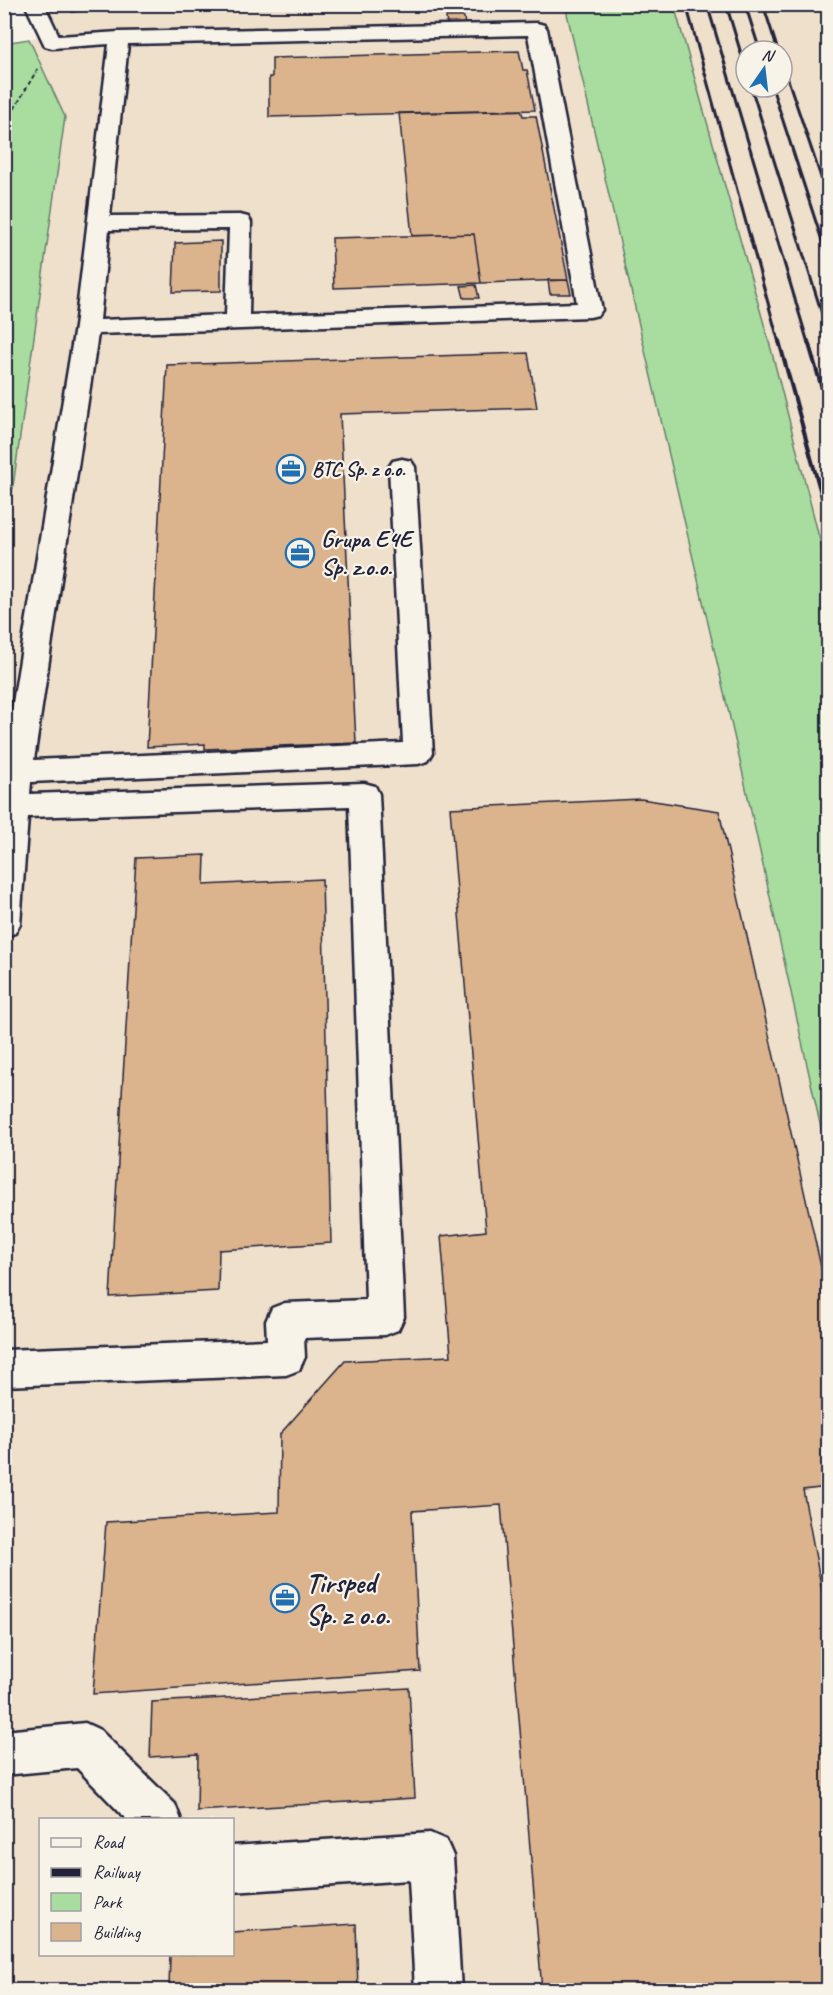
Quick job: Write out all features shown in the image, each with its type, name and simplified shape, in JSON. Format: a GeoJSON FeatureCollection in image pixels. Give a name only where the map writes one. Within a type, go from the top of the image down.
{"type":"FeatureCollection","features":[{"type":"Feature","properties":{"kind":"street"},"geometry":{"type":"LineString","coordinates":[[34,4],[52,42],[119,38],[537,29],[590,310],[87,327]]}},
{"type":"Feature","properties":{"kind":"street"},"geometry":{"type":"LineString","coordinates":[[4,924],[17,772],[87,327],[119,38]]}},
{"type":"Feature","properties":{"kind":"street"},"geometry":{"type":"LineString","coordinates":[[98,224],[240,222],[237,322]]}},
{"type":"Feature","properties":{"kind":"street"},"geometry":{"type":"LineString","coordinates":[[17,772],[418,753],[402,466]]}},
{"type":"Feature","properties":{"kind":"street"},"geometry":{"type":"LineString","coordinates":[[4,1368],[286,1357],[285,1321],[385,1317],[364,794],[14,806]]}},
{"type":"Feature","properties":{"kind":"street"},"geometry":{"type":"LineString","coordinates":[[4,1753],[85,1745],[157,1818]]}},
{"type":"Feature","properties":{"kind":"street"},"geometry":{"type":"LineString","coordinates":[[234,1869],[430,1856],[438,1990]]}},
{"type":"Feature","properties":{"kind":"path"},"geometry":{"type":"LineString","coordinates":[[4,127],[52,42]]}},
{"type":"Feature","properties":{"kind":"shaded area"},"geometry":{"type":"Polygon","coordinates":[[[43,5],[565,5],[742,770],[828,1160],[828,1990],[5,1990],[4,543],[65,117],[29,39],[58,30],[43,5]]]}},
{"type":"Feature","properties":{"kind":"shaded area"},"geometry":{"type":"Polygon","coordinates":[[[674,5],[828,5],[828,572],[771,349],[674,5]]]}},
{"type":"Feature","properties":{"kind":"green space"},"geometry":{"type":"Polygon","coordinates":[[[565,5],[674,5],[771,349],[828,572],[828,1160],[742,770],[565,5]]]}},
{"type":"Feature","properties":{"kind":"green space"},"geometry":{"type":"Polygon","coordinates":[[[29,39],[65,117],[5,543],[4,43],[29,39]]]}},
{"type":"Feature","properties":{"kind":"building"},"geometry":{"type":"Polygon","coordinates":[[[68,4],[99,4],[101,8],[72,12],[68,4]]]}},
{"type":"Feature","properties":{"kind":"building"},"geometry":{"type":"Polygon","coordinates":[[[446,17],[464,17],[465,26],[447,26],[446,17]]]}},
{"type":"Feature","properties":{"kind":"building"},"geometry":{"type":"Polygon","coordinates":[[[519,51],[523,70],[527,70],[535,110],[269,117],[269,77],[272,77],[272,58],[519,51]]]}},
{"type":"Feature","properties":{"kind":"building"},"geometry":{"type":"Polygon","coordinates":[[[521,110],[523,116],[536,116],[568,280],[481,283],[474,234],[412,236],[399,113],[521,110]]]}},
{"type":"Feature","properties":{"kind":"building"},"geometry":{"type":"Polygon","coordinates":[[[474,234],[481,283],[334,288],[332,238],[474,234]]]}},
{"type":"Feature","properties":{"kind":"building"},"geometry":{"type":"Polygon","coordinates":[[[221,241],[221,291],[173,292],[175,243],[221,241]]]}},
{"type":"Feature","properties":{"kind":"building"},"geometry":{"type":"Polygon","coordinates":[[[548,280],[568,280],[571,294],[550,294],[548,280]]]}},
{"type":"Feature","properties":{"kind":"building"},"geometry":{"type":"Polygon","coordinates":[[[476,285],[479,298],[464,298],[461,286],[476,285]]]}},
{"type":"Feature","properties":{"kind":"building"},"geometry":{"type":"Polygon","coordinates":[[[528,353],[537,408],[340,414],[356,743],[205,749],[205,744],[147,747],[167,365],[528,353]]]}},
{"type":"Feature","properties":{"kind":"building"},"geometry":{"type":"Polygon","coordinates":[[[641,799],[719,811],[828,1298],[828,1487],[803,1490],[828,1622],[828,1990],[542,1990],[501,1505],[412,1511],[420,1671],[93,1694],[106,1522],[279,1512],[280,1434],[345,1361],[451,1356],[441,1236],[486,1231],[450,808],[641,799]]]}},
{"type":"Feature","properties":{"kind":"building"},"geometry":{"type":"Polygon","coordinates":[[[205,855],[204,885],[322,879],[331,1243],[219,1250],[218,1291],[110,1297],[136,858],[205,855]]]}},
{"type":"Feature","properties":{"kind":"building"},"geometry":{"type":"Polygon","coordinates":[[[409,1688],[415,1798],[197,1811],[198,1754],[150,1757],[152,1702],[409,1688]]]}},
{"type":"Feature","properties":{"kind":"building"},"geometry":{"type":"Polygon","coordinates":[[[356,1924],[358,1990],[169,1990],[170,1956],[234,1956],[234,1932],[356,1924]]]}},
{"type":"Feature","properties":{"kind":"railway"},"geometry":{"type":"LineString","coordinates":[[686,4],[779,343]]}},
{"type":"Feature","properties":{"kind":"railway"},"geometry":{"type":"LineString","coordinates":[[707,4],[808,343]]}},
{"type":"Feature","properties":{"kind":"railway"},"geometry":{"type":"LineString","coordinates":[[726,4],[737,39]]}},
{"type":"Feature","properties":{"kind":"railway"},"geometry":{"type":"LineString","coordinates":[[745,4],[756,39]]}},
{"type":"Feature","properties":{"kind":"railway"},"geometry":{"type":"LineString","coordinates":[[763,4],[774,39]]}},
{"type":"Feature","properties":{"kind":"railway"},"geometry":{"type":"LineString","coordinates":[[794,97],[828,198]]}},
{"type":"Feature","properties":{"kind":"railway"},"geometry":{"type":"LineString","coordinates":[[755,99],[828,333]]}},
{"type":"Feature","properties":{"kind":"railway"},"geometry":{"type":"LineString","coordinates":[[776,99],[828,259]]}},
{"type":"Feature","properties":{"kind":"railway"},"geometry":{"type":"LineString","coordinates":[[779,341],[828,519]]}},
{"type":"Feature","properties":{"kind":"railway"},"geometry":{"type":"LineString","coordinates":[[808,341],[828,409]]}},
{"type":"Feature","properties":{"kind":"place","name":"BTC Sp. z o.o."},"geometry":{"type":"Point","coordinates":[291,469]}},
{"type":"Feature","properties":{"kind":"place","name":"Grupa E4E Sp. z.o.o."},"geometry":{"type":"Point","coordinates":[300,553]}},
{"type":"Feature","properties":{"kind":"place","name":"Tirsped Sp. z o.o."},"geometry":{"type":"Point","coordinates":[285,1598]}}]}
